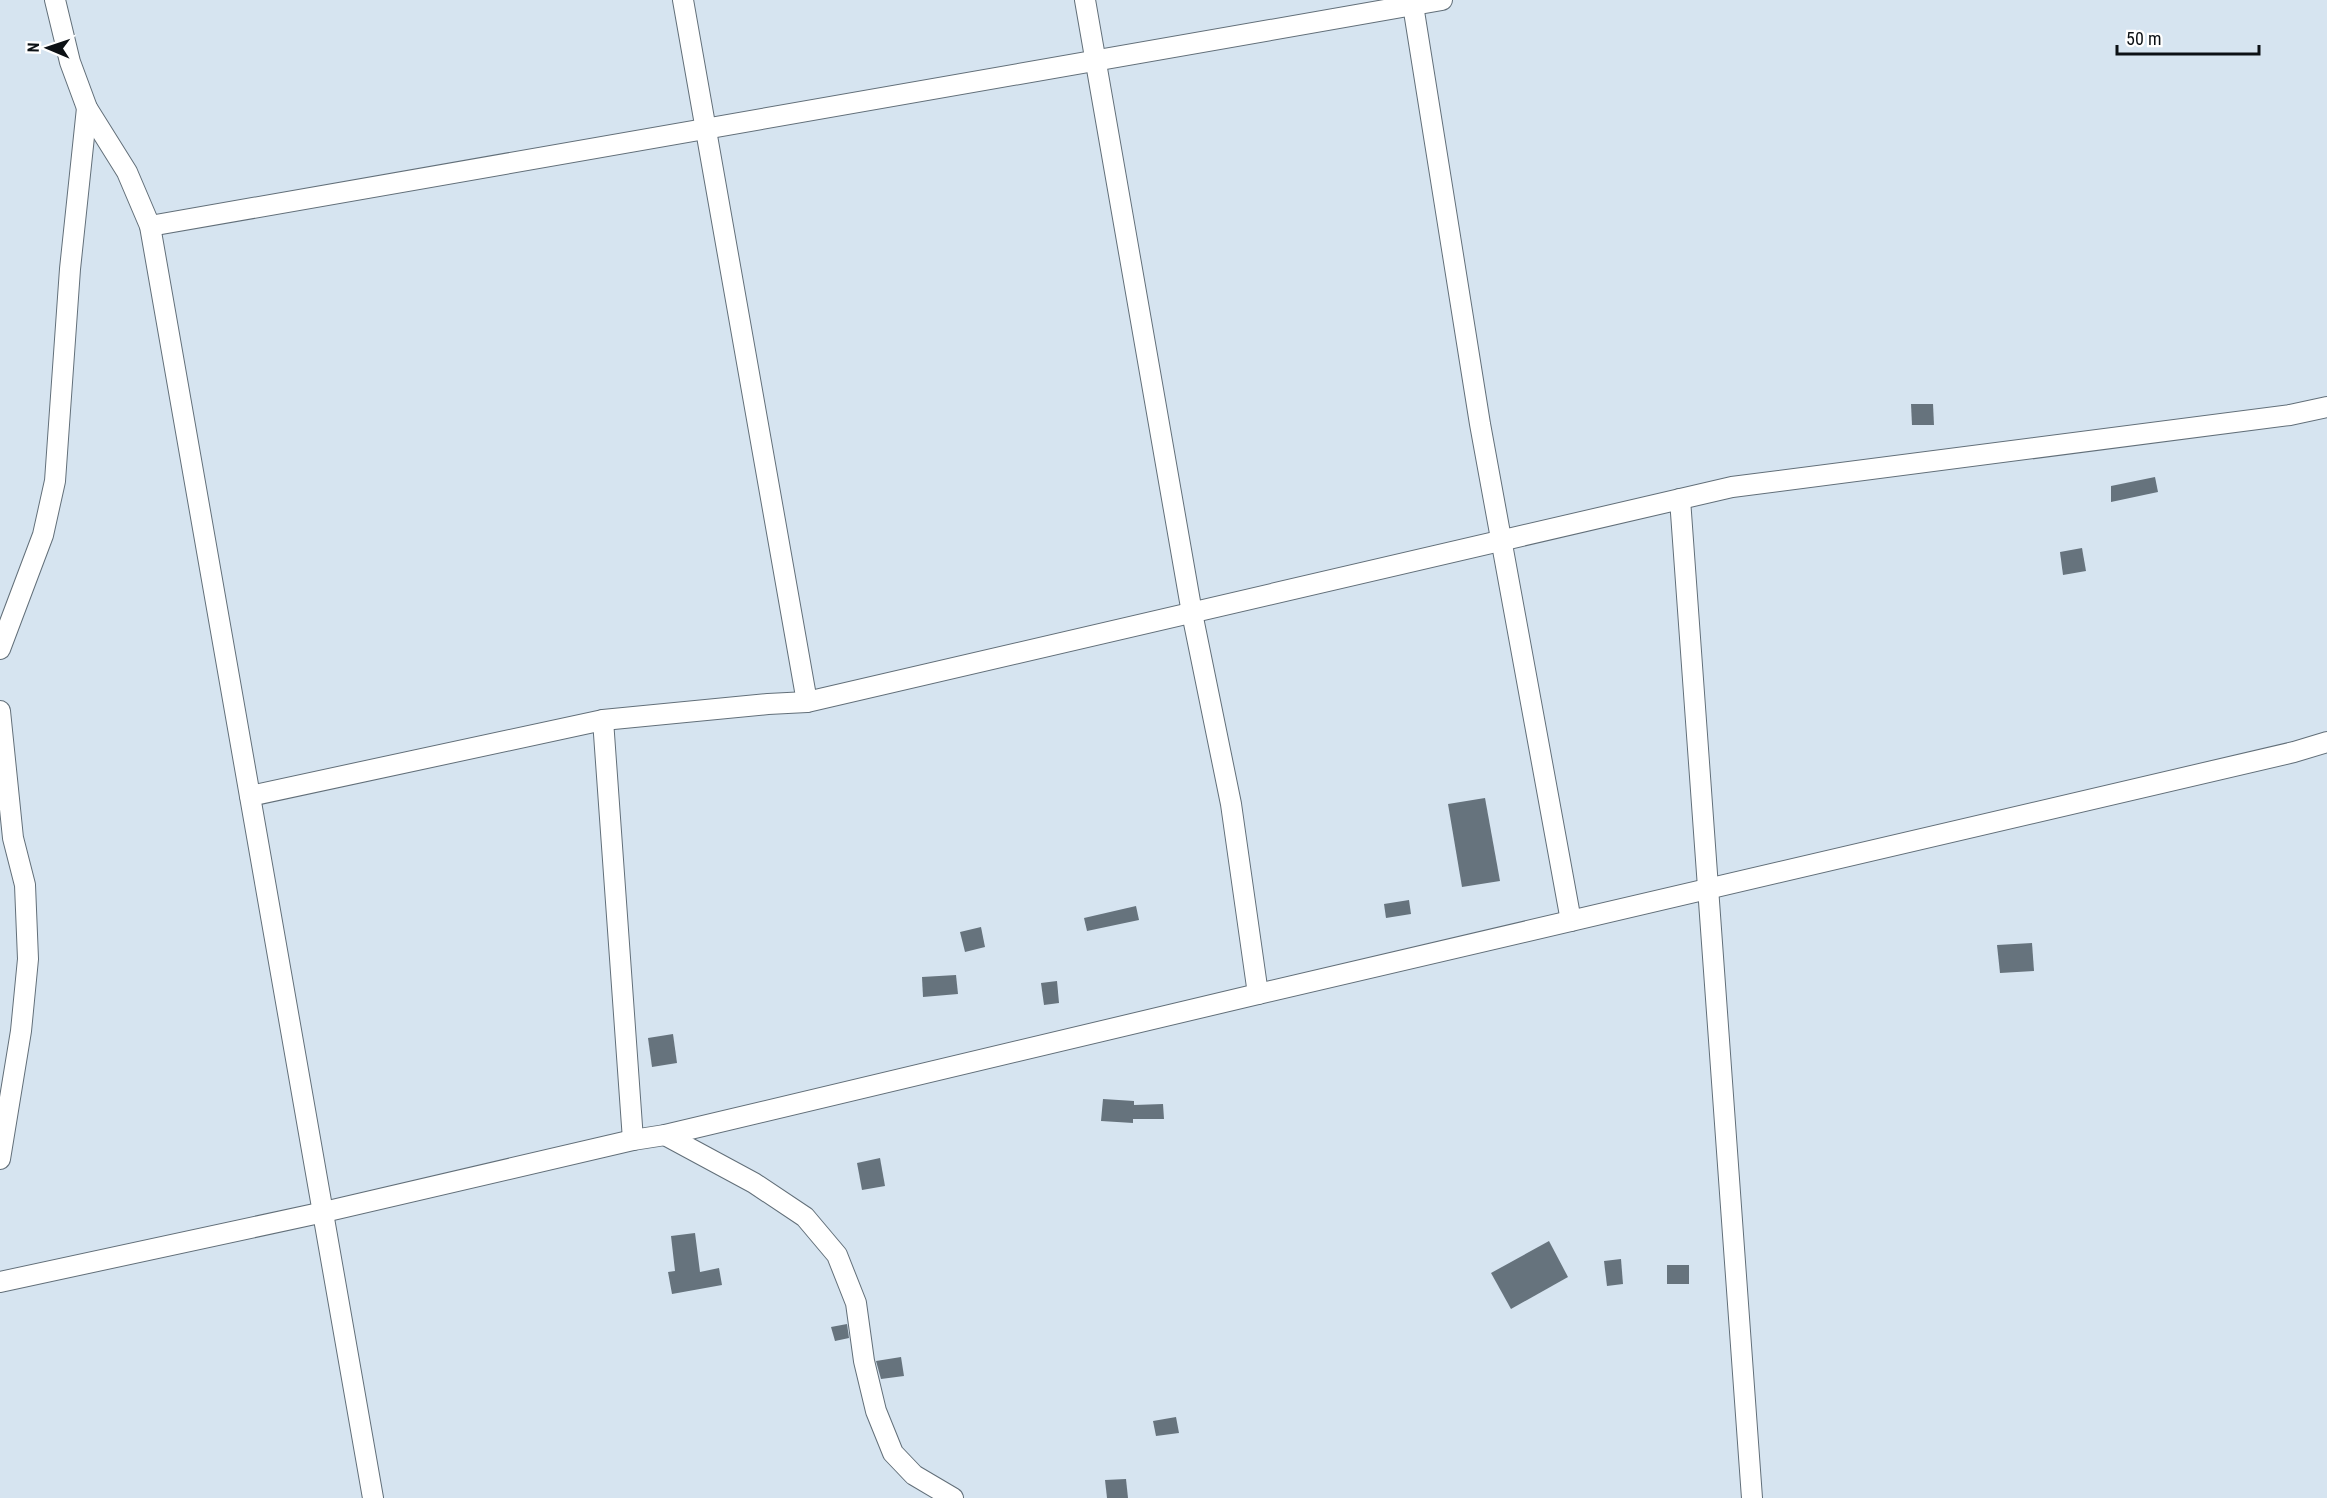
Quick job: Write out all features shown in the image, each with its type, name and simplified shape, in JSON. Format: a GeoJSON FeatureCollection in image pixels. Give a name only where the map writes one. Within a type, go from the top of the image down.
{"type":"FeatureCollection","features":[{"type":"Feature","properties":{"kind":"street"},"geometry":{"type":"LineString","coordinates":[[55,0],[70,62],[87,108],[127,172],[150,226],[373,1498]]}},
{"type":"Feature","properties":{"kind":"street"},"geometry":{"type":"LineString","coordinates":[[683,0],[807,702]]}},
{"type":"Feature","properties":{"kind":"street"},"geometry":{"type":"LineString","coordinates":[[1085,0],[1192,613],[1232,804],[1258,994]]}},
{"type":"Feature","properties":{"kind":"street"},"geometry":{"type":"LineString","coordinates":[[150,226],[1442,0]]}},
{"type":"Feature","properties":{"kind":"street"},"geometry":{"type":"LineString","coordinates":[[1413,5],[1478,412],[1571,921]]}},
{"type":"Feature","properties":{"kind":"street"},"geometry":{"type":"LineString","coordinates":[[0,649],[43,535],[55,482],[70,269],[87,108]]}},
{"type":"Feature","properties":{"kind":"street"},"geometry":{"type":"LineString","coordinates":[[250,796],[603,720],[807,702],[1732,486],[2290,415],[2327,407]]}},
{"type":"Feature","properties":{"kind":"street"},"geometry":{"type":"LineString","coordinates":[[1680,499],[1752,1498]]}},
{"type":"Feature","properties":{"kind":"street"},"geometry":{"type":"LineString","coordinates":[[0,711],[13,838],[25,885],[28,959],[21,1031],[0,1159]]}},
{"type":"Feature","properties":{"kind":"street"},"geometry":{"type":"LineString","coordinates":[[603,720],[633,1140]]}},
{"type":"Feature","properties":{"kind":"street"},"geometry":{"type":"LineString","coordinates":[[0,1282],[324,1212],[633,1140],[665,1136],[1258,994],[2295,752],[2327,742]]}},
{"type":"Feature","properties":{"kind":"street"},"geometry":{"type":"LineString","coordinates":[[665,1136],[754,1183],[805,1217],[837,1255],[856,1303],[864,1361],[876,1411],[893,1453],[914,1475],[953,1498]]}},
{"type":"Feature","properties":{"kind":"building"},"geometry":{"type":"Polygon","coordinates":[[[1911,404],[1933,404],[1934,425],[1912,425],[1911,404]]]}},
{"type":"Feature","properties":{"kind":"building"},"geometry":{"type":"Polygon","coordinates":[[[2155,477],[2158,492],[2111,502],[2111,486],[2155,477]]]}},
{"type":"Feature","properties":{"kind":"building"},"geometry":{"type":"Polygon","coordinates":[[[2082,548],[2086,571],[2063,575],[2060,552],[2082,548]]]}},
{"type":"Feature","properties":{"kind":"building"},"geometry":{"type":"Polygon","coordinates":[[[1485,798],[1500,881],[1462,887],[1448,804],[1485,798]]]}},
{"type":"Feature","properties":{"kind":"building"},"geometry":{"type":"Polygon","coordinates":[[[1409,900],[1411,914],[1386,918],[1384,904],[1409,900]]]}},
{"type":"Feature","properties":{"kind":"building"},"geometry":{"type":"Polygon","coordinates":[[[1136,906],[1139,920],[1087,931],[1084,918],[1136,906]]]}},
{"type":"Feature","properties":{"kind":"building"},"geometry":{"type":"Polygon","coordinates":[[[981,927],[985,947],[965,952],[960,932],[981,927]]]}},
{"type":"Feature","properties":{"kind":"building"},"geometry":{"type":"Polygon","coordinates":[[[2032,943],[2034,971],[2000,973],[1997,945],[2032,943]]]}},
{"type":"Feature","properties":{"kind":"building"},"geometry":{"type":"Polygon","coordinates":[[[956,975],[958,994],[923,997],[922,977],[956,975]]]}},
{"type":"Feature","properties":{"kind":"building"},"geometry":{"type":"Polygon","coordinates":[[[1057,981],[1059,1003],[1044,1005],[1041,983],[1057,981]]]}},
{"type":"Feature","properties":{"kind":"building"},"geometry":{"type":"Polygon","coordinates":[[[673,1034],[677,1063],[652,1067],[648,1038],[673,1034]]]}},
{"type":"Feature","properties":{"kind":"building"},"geometry":{"type":"Polygon","coordinates":[[[1103,1099],[1134,1101],[1134,1105],[1163,1104],[1164,1119],[1133,1119],[1133,1123],[1101,1121],[1103,1099]]]}},
{"type":"Feature","properties":{"kind":"building"},"geometry":{"type":"Polygon","coordinates":[[[880,1158],[885,1186],[862,1190],[857,1163],[880,1158]]]}},
{"type":"Feature","properties":{"kind":"building"},"geometry":{"type":"Polygon","coordinates":[[[695,1233],[700,1272],[719,1268],[722,1285],[672,1294],[668,1272],[675,1271],[671,1236],[695,1233]]]}},
{"type":"Feature","properties":{"kind":"building"},"geometry":{"type":"Polygon","coordinates":[[[1549,1241],[1568,1277],[1511,1309],[1491,1273],[1549,1241]]]}},
{"type":"Feature","properties":{"kind":"building"},"geometry":{"type":"Polygon","coordinates":[[[1621,1259],[1623,1284],[1607,1286],[1604,1261],[1621,1259]]]}},
{"type":"Feature","properties":{"kind":"building"},"geometry":{"type":"Polygon","coordinates":[[[1667,1265],[1689,1265],[1689,1284],[1667,1284],[1667,1265]]]}},
{"type":"Feature","properties":{"kind":"building"},"geometry":{"type":"Polygon","coordinates":[[[847,1324],[849,1338],[835,1341],[831,1327],[847,1324]]]}},
{"type":"Feature","properties":{"kind":"building"},"geometry":{"type":"Polygon","coordinates":[[[901,1357],[904,1376],[881,1379],[876,1361],[901,1357]]]}},
{"type":"Feature","properties":{"kind":"building"},"geometry":{"type":"Polygon","coordinates":[[[1176,1417],[1179,1433],[1156,1436],[1153,1421],[1176,1417]]]}},
{"type":"Feature","properties":{"kind":"building"},"geometry":{"type":"Polygon","coordinates":[[[1126,1479],[1128,1498],[1107,1498],[1105,1480],[1126,1479]]]}}]}
